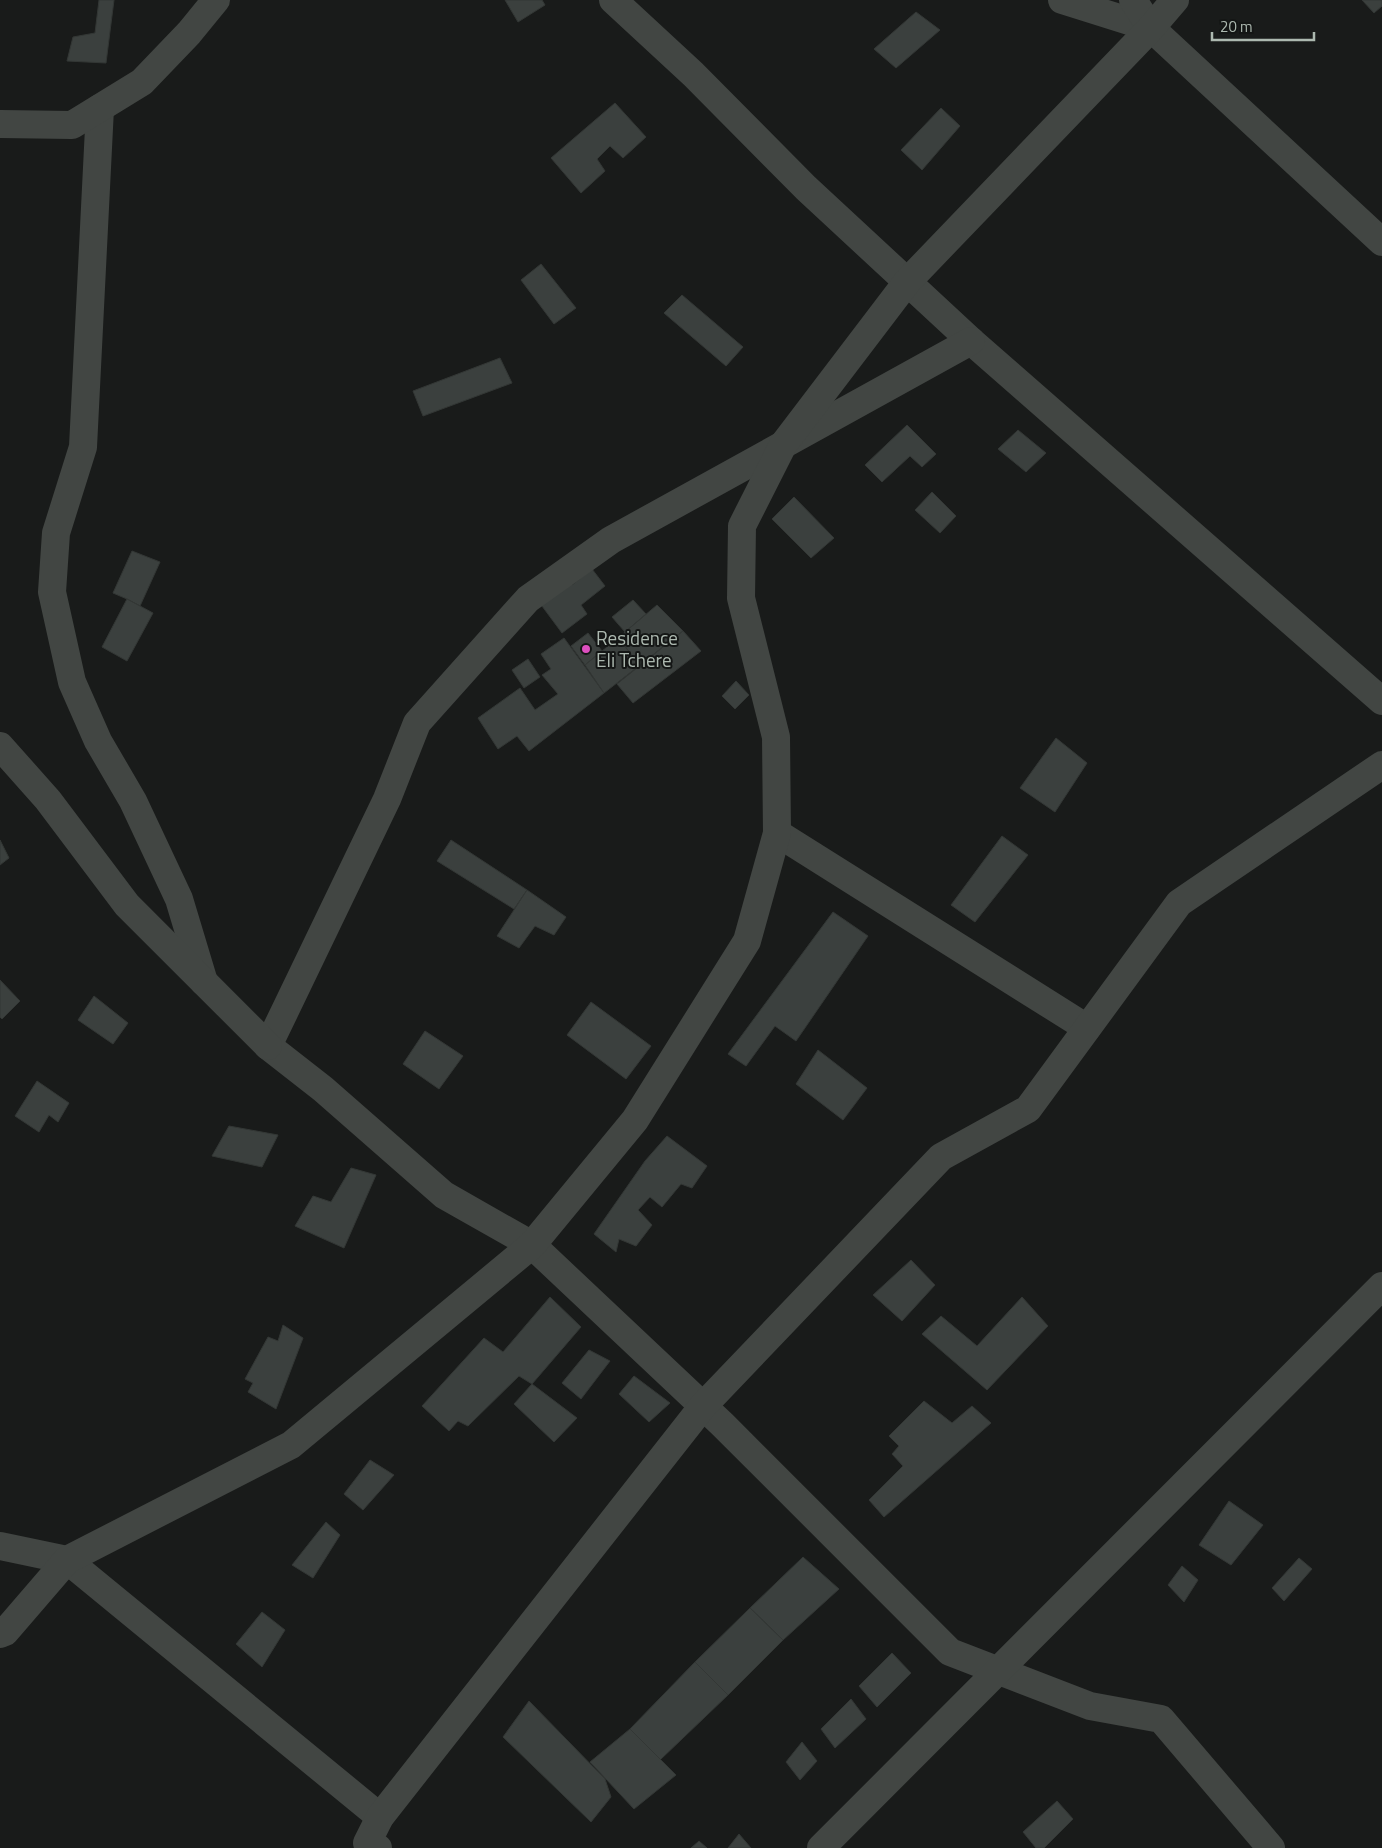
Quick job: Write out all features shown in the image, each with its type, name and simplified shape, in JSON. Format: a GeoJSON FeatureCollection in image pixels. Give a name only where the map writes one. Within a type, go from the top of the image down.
{"type":"FeatureCollection","features":[{"type":"Feature","properties":{"kind":"street"},"geometry":{"type":"LineString","coordinates":[[0,124],[72,125],[142,82],[190,32],[216,0]]}},
{"type":"Feature","properties":{"kind":"street"},"geometry":{"type":"LineString","coordinates":[[613,0],[693,74],[806,188],[971,341],[1382,701]]}},
{"type":"Feature","properties":{"kind":"street"},"geometry":{"type":"LineString","coordinates":[[1062,0],[1150,28]]}},
{"type":"Feature","properties":{"kind":"street"},"geometry":{"type":"LineString","coordinates":[[1133,0],[1150,28],[1382,242]]}},
{"type":"Feature","properties":{"kind":"street"},"geometry":{"type":"LineString","coordinates":[[0,1634],[5,1632],[67,1560],[291,1445],[532,1245],[635,1120],[747,941],[777,833],[776,737],[741,598],[742,526],[783,445],[907,282],[1150,28],[1174,0]]}},
{"type":"Feature","properties":{"kind":"street"},"geometry":{"type":"LineString","coordinates":[[100,108],[83,447],[56,533],[52,592],[72,682],[98,741],[134,801],[179,899],[204,982]]}},
{"type":"Feature","properties":{"kind":"street"},"geometry":{"type":"LineString","coordinates":[[268,1046],[387,798],[418,722],[528,599],[612,540],[971,341]]}},
{"type":"Feature","properties":{"kind":"street"},"geometry":{"type":"LineString","coordinates":[[0,746],[48,800],[127,905],[268,1046],[323,1089],[444,1195],[532,1245],[703,1406],[950,1652],[1090,1706],[1160,1718],[1271,1848]]}},
{"type":"Feature","properties":{"kind":"street"},"geometry":{"type":"LineString","coordinates":[[369,1846],[380,1817],[703,1406],[940,1157],[1028,1108],[1179,903],[1382,764]]}},
{"type":"Feature","properties":{"kind":"street"},"geometry":{"type":"LineString","coordinates":[[777,833],[1087,1028]]}},
{"type":"Feature","properties":{"kind":"street"},"geometry":{"type":"LineString","coordinates":[[821,1848],[1382,1286]]}},
{"type":"Feature","properties":{"kind":"street"},"geometry":{"type":"LineString","coordinates":[[0,1546],[67,1560],[380,1817]]}},
{"type":"Feature","properties":{"kind":"building"},"geometry":{"type":"Polygon","coordinates":[[[99,0],[114,0],[106,63],[67,61],[73,37],[95,33],[99,0]]]}},
{"type":"Feature","properties":{"kind":"building"},"geometry":{"type":"Polygon","coordinates":[[[505,0],[542,0],[545,5],[518,22],[505,0]]]}},
{"type":"Feature","properties":{"kind":"building"},"geometry":{"type":"Polygon","coordinates":[[[1362,0],[1382,0],[1382,6],[1374,13],[1362,0]]]}},
{"type":"Feature","properties":{"kind":"building"},"geometry":{"type":"Polygon","coordinates":[[[916,12],[940,30],[896,68],[874,49],[916,12]]]}},
{"type":"Feature","properties":{"kind":"building"},"geometry":{"type":"Polygon","coordinates":[[[615,103],[646,137],[623,158],[610,146],[597,159],[605,171],[581,193],[551,158],[615,103]]]}},
{"type":"Feature","properties":{"kind":"building"},"geometry":{"type":"Polygon","coordinates":[[[941,108],[960,126],[922,170],[901,150],[941,108]]]}},
{"type":"Feature","properties":{"kind":"building"},"geometry":{"type":"Polygon","coordinates":[[[541,264],[576,308],[554,324],[521,280],[541,264]]]}},
{"type":"Feature","properties":{"kind":"building"},"geometry":{"type":"Polygon","coordinates":[[[682,295],[743,347],[726,366],[664,313],[682,295]]]}},
{"type":"Feature","properties":{"kind":"building"},"geometry":{"type":"Polygon","coordinates":[[[500,358],[512,383],[423,416],[413,391],[500,358]]]}},
{"type":"Feature","properties":{"kind":"building"},"geometry":{"type":"Polygon","coordinates":[[[907,425],[936,454],[922,467],[910,456],[882,482],[865,465],[907,425]]]}},
{"type":"Feature","properties":{"kind":"building"},"geometry":{"type":"Polygon","coordinates":[[[1018,430],[1046,453],[1026,472],[998,449],[1018,430]]]}},
{"type":"Feature","properties":{"kind":"building"},"geometry":{"type":"Polygon","coordinates":[[[932,492],[956,516],[940,533],[915,510],[932,492]]]}},
{"type":"Feature","properties":{"kind":"building"},"geometry":{"type":"Polygon","coordinates":[[[794,497],[834,538],[811,558],[772,519],[794,497]]]}},
{"type":"Feature","properties":{"kind":"building"},"geometry":{"type":"Polygon","coordinates":[[[132,551],[160,562],[140,606],[113,593],[132,551]]]}},
{"type":"Feature","properties":{"kind":"building"},"geometry":{"type":"Polygon","coordinates":[[[592,569],[605,586],[581,605],[587,614],[562,633],[539,602],[566,578],[572,585],[592,569]]]}},
{"type":"Feature","properties":{"kind":"building"},"geometry":{"type":"Polygon","coordinates":[[[127,599],[153,613],[127,661],[102,647],[127,599]]]}},
{"type":"Feature","properties":{"kind":"building"},"geometry":{"type":"Polygon","coordinates":[[[633,600],[646,614],[625,632],[612,617],[633,600]]]}},
{"type":"Feature","properties":{"kind":"building"},"geometry":{"type":"Polygon","coordinates":[[[657,605],[683,631],[640,665],[618,638],[657,605]]]}},
{"type":"Feature","properties":{"kind":"building"},"geometry":{"type":"Polygon","coordinates":[[[683,631],[701,651],[633,703],[617,684],[683,631]]]}},
{"type":"Feature","properties":{"kind":"building","name":"Residence Eli Tchere"},"geometry":{"type":"Polygon","coordinates":[[[588,633],[602,651],[585,665],[571,646],[588,633]]]}},
{"type":"Feature","properties":{"kind":"building"},"geometry":{"type":"Polygon","coordinates":[[[564,638],[604,693],[529,751],[517,736],[498,749],[478,718],[520,688],[535,710],[558,694],[542,675],[551,669],[541,654],[564,638]]]}},
{"type":"Feature","properties":{"kind":"building"},"geometry":{"type":"Polygon","coordinates":[[[618,638],[640,665],[604,693],[585,665],[618,638]]]}},
{"type":"Feature","properties":{"kind":"building"},"geometry":{"type":"Polygon","coordinates":[[[528,659],[540,677],[524,688],[512,670],[528,659]]]}},
{"type":"Feature","properties":{"kind":"building"},"geometry":{"type":"Polygon","coordinates":[[[736,681],[749,695],[735,709],[722,696],[736,681]]]}},
{"type":"Feature","properties":{"kind":"building"},"geometry":{"type":"Polygon","coordinates":[[[1056,738],[1087,763],[1055,812],[1020,788],[1056,738]]]}},
{"type":"Feature","properties":{"kind":"building"},"geometry":{"type":"Polygon","coordinates":[[[1002,836],[1028,855],[975,922],[951,905],[1002,836]]]}},
{"type":"Feature","properties":{"kind":"building"},"geometry":{"type":"Polygon","coordinates":[[[0,840],[9,858],[0,865],[0,840]]]}},
{"type":"Feature","properties":{"kind":"building"},"geometry":{"type":"Polygon","coordinates":[[[451,840],[527,890],[514,909],[437,861],[451,840]]]}},
{"type":"Feature","properties":{"kind":"building"},"geometry":{"type":"Polygon","coordinates":[[[527,890],[566,917],[554,935],[535,926],[519,948],[497,936],[527,890]]]}},
{"type":"Feature","properties":{"kind":"building"},"geometry":{"type":"Polygon","coordinates":[[[833,912],[868,936],[796,1041],[775,1026],[746,1066],[728,1054],[833,912]]]}},
{"type":"Feature","properties":{"kind":"building"},"geometry":{"type":"Polygon","coordinates":[[[0,980],[20,1001],[2,1019],[0,1017],[0,980]]]}},
{"type":"Feature","properties":{"kind":"building"},"geometry":{"type":"Polygon","coordinates":[[[94,996],[128,1023],[113,1044],[78,1020],[94,996]]]}},
{"type":"Feature","properties":{"kind":"building"},"geometry":{"type":"Polygon","coordinates":[[[591,1002],[651,1046],[626,1079],[567,1035],[591,1002]]]}},
{"type":"Feature","properties":{"kind":"building"},"geometry":{"type":"Polygon","coordinates":[[[425,1031],[463,1056],[439,1089],[403,1064],[425,1031]]]}},
{"type":"Feature","properties":{"kind":"building"},"geometry":{"type":"Polygon","coordinates":[[[818,1050],[867,1088],[843,1120],[796,1084],[818,1050]]]}},
{"type":"Feature","properties":{"kind":"building"},"geometry":{"type":"Polygon","coordinates":[[[37,1081],[69,1103],[58,1122],[49,1115],[39,1132],[15,1116],[37,1081]]]}},
{"type":"Feature","properties":{"kind":"building"},"geometry":{"type":"Polygon","coordinates":[[[229,1126],[278,1135],[262,1167],[212,1156],[229,1126]]]}},
{"type":"Feature","properties":{"kind":"building"},"geometry":{"type":"Polygon","coordinates":[[[667,1136],[707,1166],[692,1188],[681,1184],[662,1207],[650,1197],[638,1210],[652,1225],[636,1246],[619,1239],[616,1252],[594,1234],[645,1161],[667,1136]]]}},
{"type":"Feature","properties":{"kind":"building"},"geometry":{"type":"Polygon","coordinates":[[[351,1168],[376,1175],[344,1248],[295,1226],[313,1196],[331,1202],[351,1168]]]}},
{"type":"Feature","properties":{"kind":"building"},"geometry":{"type":"Polygon","coordinates":[[[911,1260],[935,1285],[902,1321],[873,1295],[911,1260]]]}},
{"type":"Feature","properties":{"kind":"building"},"geometry":{"type":"Polygon","coordinates":[[[550,1297],[581,1327],[532,1384],[519,1376],[468,1426],[458,1421],[449,1431],[422,1406],[484,1338],[503,1352],[550,1297]]]}},
{"type":"Feature","properties":{"kind":"building"},"geometry":{"type":"Polygon","coordinates":[[[1022,1297],[1048,1326],[987,1390],[922,1334],[941,1316],[977,1346],[1022,1297]]]}},
{"type":"Feature","properties":{"kind":"building"},"geometry":{"type":"Polygon","coordinates":[[[283,1325],[303,1338],[276,1409],[248,1392],[253,1383],[245,1379],[268,1337],[278,1341],[283,1325]]]}},
{"type":"Feature","properties":{"kind":"building"},"geometry":{"type":"Polygon","coordinates":[[[589,1350],[610,1361],[581,1399],[562,1383],[589,1350]]]}},
{"type":"Feature","properties":{"kind":"building"},"geometry":{"type":"Polygon","coordinates":[[[634,1376],[670,1403],[649,1422],[619,1394],[634,1376]]]}},
{"type":"Feature","properties":{"kind":"building"},"geometry":{"type":"Polygon","coordinates":[[[532,1384],[577,1418],[554,1442],[514,1404],[532,1384]]]}},
{"type":"Feature","properties":{"kind":"building"},"geometry":{"type":"Polygon","coordinates":[[[924,1401],[952,1423],[972,1406],[991,1423],[884,1517],[869,1500],[903,1466],[892,1454],[899,1446],[889,1436],[924,1401]]]}},
{"type":"Feature","properties":{"kind":"building"},"geometry":{"type":"Polygon","coordinates":[[[370,1460],[394,1475],[363,1510],[344,1494],[370,1460]]]}},
{"type":"Feature","properties":{"kind":"building"},"geometry":{"type":"Polygon","coordinates":[[[1229,1501],[1263,1525],[1231,1565],[1199,1545],[1229,1501]]]}},
{"type":"Feature","properties":{"kind":"building"},"geometry":{"type":"Polygon","coordinates":[[[326,1522],[340,1535],[313,1578],[292,1565],[326,1522]]]}},
{"type":"Feature","properties":{"kind":"building"},"geometry":{"type":"Polygon","coordinates":[[[803,1557],[839,1589],[783,1640],[750,1608],[803,1557]]]}},
{"type":"Feature","properties":{"kind":"building"},"geometry":{"type":"Polygon","coordinates":[[[1299,1558],[1312,1569],[1284,1601],[1272,1588],[1299,1558]]]}},
{"type":"Feature","properties":{"kind":"building"},"geometry":{"type":"Polygon","coordinates":[[[1182,1566],[1198,1580],[1184,1602],[1168,1585],[1182,1566]]]}},
{"type":"Feature","properties":{"kind":"building"},"geometry":{"type":"Polygon","coordinates":[[[750,1608],[783,1640],[728,1695],[695,1662],[750,1608]]]}},
{"type":"Feature","properties":{"kind":"building"},"geometry":{"type":"Polygon","coordinates":[[[262,1612],[285,1630],[262,1667],[236,1644],[262,1612]]]}},
{"type":"Feature","properties":{"kind":"building"},"geometry":{"type":"Polygon","coordinates":[[[892,1653],[911,1673],[877,1707],[859,1686],[892,1653]]]}},
{"type":"Feature","properties":{"kind":"building"},"geometry":{"type":"Polygon","coordinates":[[[695,1662],[728,1695],[660,1760],[630,1729],[695,1662]]]}},
{"type":"Feature","properties":{"kind":"building"},"geometry":{"type":"Polygon","coordinates":[[[851,1699],[866,1719],[835,1748],[821,1729],[851,1699]]]}},
{"type":"Feature","properties":{"kind":"building"},"geometry":{"type":"Polygon","coordinates":[[[529,1701],[605,1779],[611,1797],[591,1822],[503,1737],[529,1701]]]}},
{"type":"Feature","properties":{"kind":"building"},"geometry":{"type":"Polygon","coordinates":[[[630,1729],[676,1775],[634,1809],[590,1762],[630,1729]]]}},
{"type":"Feature","properties":{"kind":"building"},"geometry":{"type":"Polygon","coordinates":[[[802,1742],[817,1761],[800,1780],[786,1762],[802,1742]]]}},
{"type":"Feature","properties":{"kind":"building"},"geometry":{"type":"Polygon","coordinates":[[[1057,1801],[1073,1819],[1044,1848],[1036,1848],[1023,1832],[1057,1801]]]}},
{"type":"Feature","properties":{"kind":"building"},"geometry":{"type":"Polygon","coordinates":[[[739,1834],[751,1848],[728,1848],[739,1834]]]}},
{"type":"Feature","properties":{"kind":"building"},"geometry":{"type":"Polygon","coordinates":[[[699,1841],[707,1848],[691,1848],[699,1841]]]}},
{"type":"Feature","properties":{"kind":"place","name":"Residence Eli Tchere"},"geometry":{"type":"Point","coordinates":[586,649]}}]}
